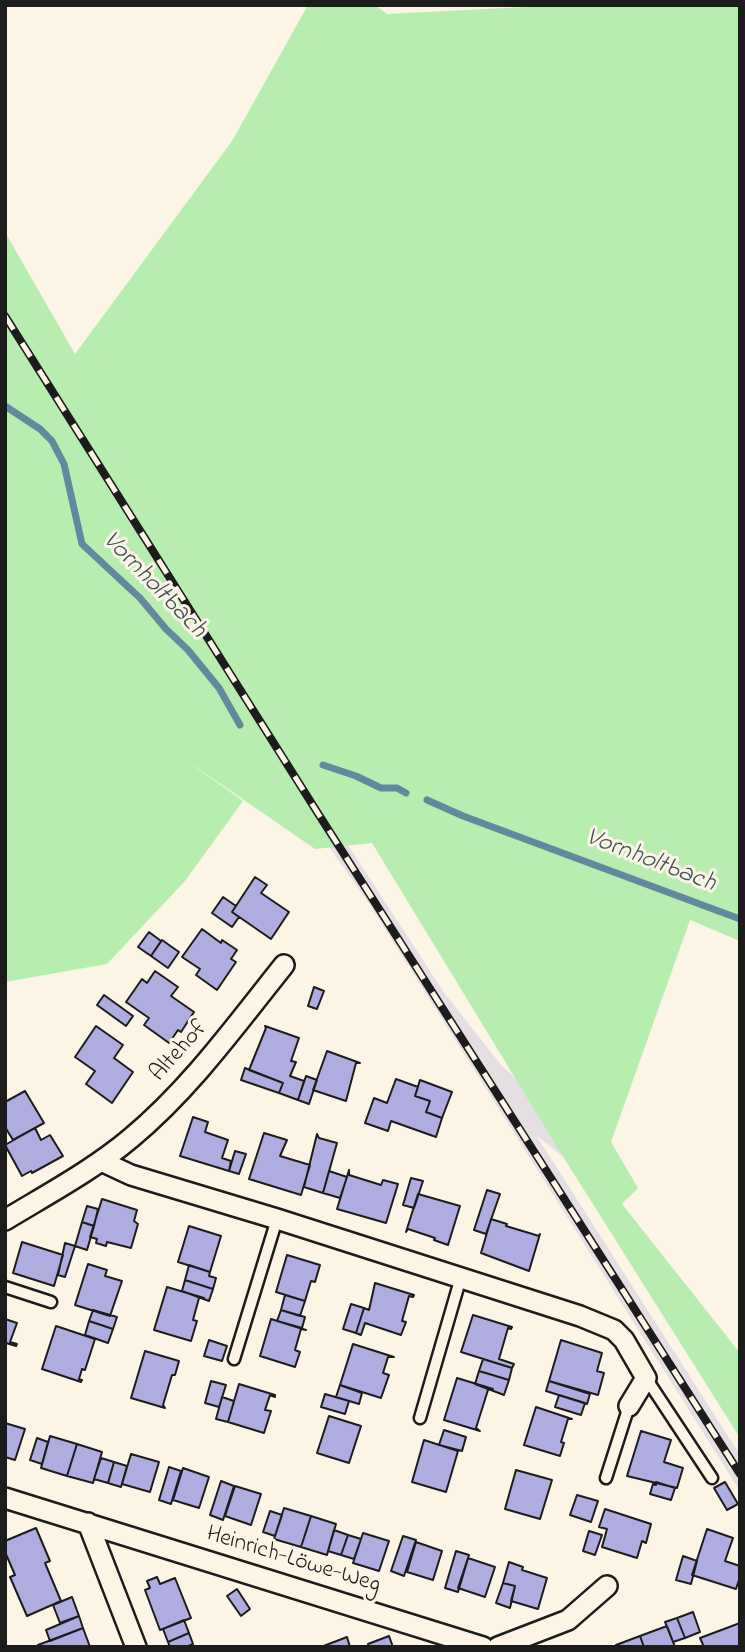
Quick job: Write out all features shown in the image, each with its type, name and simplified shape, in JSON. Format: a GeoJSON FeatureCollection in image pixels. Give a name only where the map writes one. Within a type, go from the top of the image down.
{"type":"FeatureCollection","features":[{"type":"Feature","properties":{"kind":"street","name":"Altehof"},"geometry":{"type":"LineString","coordinates":[[5,1220],[101,1161],[132,1137],[201,1069],[284,965]]}},
{"type":"Feature","properties":{"kind":"street"},"geometry":{"type":"LineString","coordinates":[[101,1161],[131,1175],[461,1277],[614,1330],[624,1340],[646,1378],[629,1406]]}},
{"type":"Feature","properties":{"kind":"street","name":"Heinrich-Löwe-Weg"},"geometry":{"type":"LineString","coordinates":[[5,1499],[483,1647]]}},
{"type":"Feature","properties":{"kind":"street"},"geometry":{"type":"LineString","coordinates":[[88,1523],[136,1647]]}},
{"type":"Feature","properties":{"kind":"street"},"geometry":{"type":"LineString","coordinates":[[498,1647],[568,1620],[607,1586]]}},
{"type":"Feature","properties":{"kind":"lane"},"geometry":{"type":"LineString","coordinates":[[233,1359],[277,1219]]}},
{"type":"Feature","properties":{"kind":"lane"},"geometry":{"type":"LineString","coordinates":[[420,1418],[461,1277]]}},
{"type":"Feature","properties":{"kind":"lane"},"geometry":{"type":"LineString","coordinates":[[5,1287],[51,1302]]}},
{"type":"Feature","properties":{"kind":"lane"},"geometry":{"type":"LineString","coordinates":[[646,1378],[712,1478]]}},
{"type":"Feature","properties":{"kind":"lane"},"geometry":{"type":"LineString","coordinates":[[606,1478],[629,1406]]}},
{"type":"Feature","properties":{"kind":"shaded area"},"geometry":{"type":"Polygon","coordinates":[[[5,298],[348,845],[445,994],[502,1066],[638,1188],[621,1204],[536,1135],[740,1455],[740,1491],[370,905],[271,765],[5,298]]]}},
{"type":"Feature","properties":{"kind":"green space"},"geometry":{"type":"Polygon","coordinates":[[[308,5],[375,5],[387,14],[564,5],[740,5],[740,941],[690,920],[611,1142],[638,1188],[622,1204],[740,1353],[740,1438],[562,1155],[372,843],[315,849],[183,758],[243,801],[185,881],[107,964],[5,982],[5,232],[75,354],[232,141],[308,5]]]}},
{"type":"Feature","properties":{"kind":"building"},"geometry":{"type":"Polygon","coordinates":[[[255,877],[267,885],[261,893],[289,912],[271,939],[232,912],[255,877]]]}},
{"type":"Feature","properties":{"kind":"building"},"geometry":{"type":"Polygon","coordinates":[[[223,897],[236,906],[232,912],[239,917],[232,927],[212,913],[223,897]]]}},
{"type":"Feature","properties":{"kind":"building"},"geometry":{"type":"Polygon","coordinates":[[[202,929],[221,943],[222,940],[237,950],[231,959],[236,962],[217,990],[196,975],[200,969],[182,957],[202,929]]]}},
{"type":"Feature","properties":{"kind":"building"},"geometry":{"type":"Polygon","coordinates":[[[149,932],[161,941],[151,956],[138,947],[149,932]]]}},
{"type":"Feature","properties":{"kind":"building"},"geometry":{"type":"Polygon","coordinates":[[[162,940],[179,952],[168,968],[151,956],[162,940]]]}},
{"type":"Feature","properties":{"kind":"building"},"geometry":{"type":"Polygon","coordinates":[[[155,971],[178,987],[171,996],[194,1012],[181,1032],[178,1030],[169,1043],[144,1025],[149,1018],[126,1002],[142,979],[147,983],[155,971]]]}},
{"type":"Feature","properties":{"kind":"building"},"geometry":{"type":"Polygon","coordinates":[[[314,987],[324,991],[317,1009],[308,1006],[314,987]]]}},
{"type":"Feature","properties":{"kind":"building"},"geometry":{"type":"Polygon","coordinates":[[[104,995],[133,1016],[126,1026],[97,1005],[104,995]]]}},
{"type":"Feature","properties":{"kind":"building"},"geometry":{"type":"Polygon","coordinates":[[[96,1026],[123,1045],[114,1058],[133,1072],[112,1103],[86,1084],[95,1071],[75,1057],[96,1026]]]}},
{"type":"Feature","properties":{"kind":"building"},"geometry":{"type":"Polygon","coordinates":[[[265,1026],[299,1038],[291,1061],[296,1062],[290,1076],[304,1081],[298,1100],[279,1093],[283,1083],[249,1070],[265,1026]]]}},
{"type":"Feature","properties":{"kind":"building"},"geometry":{"type":"Polygon","coordinates":[[[327,1051],[360,1063],[356,1063],[346,1101],[313,1090],[327,1051]]]}},
{"type":"Feature","properties":{"kind":"building"},"geometry":{"type":"Polygon","coordinates":[[[245,1068],[283,1083],[279,1093],[241,1080],[245,1068]]]}},
{"type":"Feature","properties":{"kind":"building"},"geometry":{"type":"Polygon","coordinates":[[[306,1076],[317,1080],[309,1104],[298,1100],[306,1076]]]}},
{"type":"Feature","properties":{"kind":"building"},"geometry":{"type":"Polygon","coordinates":[[[396,1079],[418,1087],[415,1096],[430,1101],[426,1112],[442,1118],[436,1137],[391,1121],[388,1131],[365,1123],[374,1098],[387,1103],[396,1079]]]}},
{"type":"Feature","properties":{"kind":"building"},"geometry":{"type":"Polygon","coordinates":[[[420,1080],[452,1092],[442,1118],[426,1112],[430,1101],[415,1096],[420,1080]]]}},
{"type":"Feature","properties":{"kind":"building"},"geometry":{"type":"Polygon","coordinates":[[[25,1091],[44,1123],[13,1140],[5,1127],[5,1102],[25,1091]]]}},
{"type":"Feature","properties":{"kind":"building"},"geometry":{"type":"Polygon","coordinates":[[[193,1117],[208,1122],[205,1132],[228,1140],[222,1158],[231,1161],[229,1171],[180,1156],[193,1117]]]}},
{"type":"Feature","properties":{"kind":"building"},"geometry":{"type":"Polygon","coordinates":[[[35,1128],[41,1140],[50,1135],[63,1156],[22,1176],[5,1145],[35,1128]]]}},
{"type":"Feature","properties":{"kind":"building"},"geometry":{"type":"Polygon","coordinates":[[[264,1133],[287,1140],[280,1156],[310,1165],[301,1195],[249,1179],[264,1133]]]}},
{"type":"Feature","properties":{"kind":"building"},"geometry":{"type":"Polygon","coordinates":[[[317,1134],[319,1138],[337,1143],[323,1193],[304,1187],[317,1134]]]}},
{"type":"Feature","properties":{"kind":"building"},"geometry":{"type":"Polygon","coordinates":[[[235,1151],[246,1154],[239,1174],[229,1171],[235,1151]]]}},
{"type":"Feature","properties":{"kind":"building"},"geometry":{"type":"Polygon","coordinates":[[[349,1170],[349,1175],[381,1185],[383,1180],[398,1184],[386,1223],[337,1209],[349,1170]]]}},
{"type":"Feature","properties":{"kind":"building"},"geometry":{"type":"Polygon","coordinates":[[[329,1171],[347,1177],[340,1198],[323,1193],[329,1171]]]}},
{"type":"Feature","properties":{"kind":"building"},"geometry":{"type":"Polygon","coordinates":[[[411,1178],[423,1181],[414,1208],[403,1205],[411,1178]]]}},
{"type":"Feature","properties":{"kind":"building"},"geometry":{"type":"Polygon","coordinates":[[[487,1190],[500,1194],[486,1234],[474,1230],[487,1190]]]}},
{"type":"Feature","properties":{"kind":"building"},"geometry":{"type":"Polygon","coordinates":[[[418,1194],[460,1206],[448,1245],[408,1229],[406,1232],[418,1194]]]}},
{"type":"Feature","properties":{"kind":"building"},"geometry":{"type":"Polygon","coordinates":[[[102,1199],[137,1210],[134,1221],[138,1224],[131,1248],[107,1242],[106,1246],[96,1243],[97,1239],[90,1237],[102,1199]]]}},
{"type":"Feature","properties":{"kind":"building"},"geometry":{"type":"Polygon","coordinates":[[[87,1206],[98,1209],[94,1226],[82,1222],[87,1206]]]}},
{"type":"Feature","properties":{"kind":"building"},"geometry":{"type":"Polygon","coordinates":[[[491,1219],[507,1224],[506,1226],[539,1236],[540,1234],[529,1271],[481,1253],[491,1219]]]}},
{"type":"Feature","properties":{"kind":"building"},"geometry":{"type":"Polygon","coordinates":[[[82,1222],[94,1226],[87,1250],[75,1246],[82,1222]]]}},
{"type":"Feature","properties":{"kind":"building"},"geometry":{"type":"Polygon","coordinates":[[[189,1226],[221,1236],[210,1272],[178,1262],[189,1226]]]}},
{"type":"Feature","properties":{"kind":"building"},"geometry":{"type":"Polygon","coordinates":[[[22,1242],[63,1255],[54,1286],[13,1273],[22,1242]]]}},
{"type":"Feature","properties":{"kind":"building"},"geometry":{"type":"Polygon","coordinates":[[[65,1243],[75,1246],[65,1277],[58,1275],[65,1243]]]}},
{"type":"Feature","properties":{"kind":"building"},"geometry":{"type":"Polygon","coordinates":[[[287,1255],[320,1265],[315,1282],[311,1281],[305,1301],[276,1292],[287,1255]]]}},
{"type":"Feature","properties":{"kind":"building"},"geometry":{"type":"Polygon","coordinates":[[[88,1264],[107,1270],[105,1276],[122,1281],[110,1316],[75,1305],[88,1264]]]}},
{"type":"Feature","properties":{"kind":"building"},"geometry":{"type":"Polygon","coordinates":[[[189,1265],[210,1272],[209,1276],[216,1278],[213,1289],[185,1280],[189,1265]]]}},
{"type":"Feature","properties":{"kind":"building"},"geometry":{"type":"Polygon","coordinates":[[[185,1280],[213,1289],[209,1301],[182,1291],[185,1280]]]}},
{"type":"Feature","properties":{"kind":"building"},"geometry":{"type":"Polygon","coordinates":[[[375,1283],[414,1295],[409,1296],[402,1321],[406,1322],[401,1335],[365,1323],[361,1335],[356,1333],[364,1308],[369,1310],[375,1283]]]}},
{"type":"Feature","properties":{"kind":"building"},"geometry":{"type":"Polygon","coordinates":[[[167,1287],[204,1298],[199,1298],[193,1320],[197,1321],[191,1341],[154,1330],[167,1287]]]}},
{"type":"Feature","properties":{"kind":"building"},"geometry":{"type":"Polygon","coordinates":[[[285,1295],[305,1301],[300,1316],[281,1310],[285,1295]]]}},
{"type":"Feature","properties":{"kind":"building"},"geometry":{"type":"Polygon","coordinates":[[[351,1304],[364,1308],[356,1333],[343,1329],[351,1304]]]}},
{"type":"Feature","properties":{"kind":"building"},"geometry":{"type":"Polygon","coordinates":[[[93,1310],[117,1317],[113,1329],[89,1321],[93,1310]]]}},
{"type":"Feature","properties":{"kind":"building"},"geometry":{"type":"Polygon","coordinates":[[[281,1310],[305,1317],[302,1328],[277,1321],[281,1310]]]}},
{"type":"Feature","properties":{"kind":"building"},"geometry":{"type":"Polygon","coordinates":[[[473,1315],[512,1327],[508,1328],[499,1359],[514,1364],[512,1368],[461,1352],[473,1315]]]}},
{"type":"Feature","properties":{"kind":"building"},"geometry":{"type":"Polygon","coordinates":[[[5,1319],[17,1323],[10,1342],[17,1344],[16,1346],[6,1343],[5,1346],[5,1319]]]}},
{"type":"Feature","properties":{"kind":"building"},"geometry":{"type":"Polygon","coordinates":[[[271,1319],[306,1330],[301,1329],[295,1350],[300,1352],[295,1367],[260,1356],[271,1319]]]}},
{"type":"Feature","properties":{"kind":"building"},"geometry":{"type":"Polygon","coordinates":[[[89,1321],[113,1329],[108,1343],[85,1335],[89,1321]]]}},
{"type":"Feature","properties":{"kind":"building"},"geometry":{"type":"Polygon","coordinates":[[[56,1326],[95,1339],[85,1370],[82,1369],[79,1379],[81,1382],[42,1369],[56,1326]]]}},
{"type":"Feature","properties":{"kind":"building"},"geometry":{"type":"Polygon","coordinates":[[[209,1340],[227,1346],[222,1361],[204,1356],[209,1340]]]}},
{"type":"Feature","properties":{"kind":"building"},"geometry":{"type":"Polygon","coordinates":[[[561,1340],[602,1353],[597,1371],[604,1373],[598,1395],[549,1381],[561,1340]]]}},
{"type":"Feature","properties":{"kind":"building"},"geometry":{"type":"Polygon","coordinates":[[[353,1344],[394,1357],[388,1357],[383,1373],[389,1375],[381,1398],[340,1385],[353,1344]]]}},
{"type":"Feature","properties":{"kind":"building"},"geometry":{"type":"Polygon","coordinates":[[[145,1351],[179,1361],[163,1405],[165,1408],[131,1398],[145,1351]]]}},
{"type":"Feature","properties":{"kind":"building"},"geometry":{"type":"Polygon","coordinates":[[[483,1359],[512,1368],[509,1380],[479,1371],[483,1359]]]}},
{"type":"Feature","properties":{"kind":"building"},"geometry":{"type":"Polygon","coordinates":[[[479,1371],[509,1380],[504,1395],[475,1384],[479,1371]]]}},
{"type":"Feature","properties":{"kind":"building"},"geometry":{"type":"Polygon","coordinates":[[[457,1378],[493,1389],[488,1390],[476,1428],[480,1431],[444,1420],[457,1378]]]}},
{"type":"Feature","properties":{"kind":"building"},"geometry":{"type":"Polygon","coordinates":[[[211,1381],[226,1385],[219,1407],[205,1403],[211,1381]]]}},
{"type":"Feature","properties":{"kind":"building"},"geometry":{"type":"Polygon","coordinates":[[[549,1381],[590,1394],[587,1404],[546,1391],[549,1381]]]}},
{"type":"Feature","properties":{"kind":"building"},"geometry":{"type":"Polygon","coordinates":[[[239,1384],[275,1395],[270,1395],[265,1410],[271,1411],[264,1433],[228,1422],[239,1384]]]}},
{"type":"Feature","properties":{"kind":"building"},"geometry":{"type":"Polygon","coordinates":[[[340,1385],[362,1393],[359,1404],[336,1397],[340,1385]]]}},
{"type":"Feature","properties":{"kind":"building"},"geometry":{"type":"Polygon","coordinates":[[[325,1394],[349,1401],[345,1414],[321,1407],[325,1394]]]}},
{"type":"Feature","properties":{"kind":"building"},"geometry":{"type":"Polygon","coordinates":[[[559,1395],[585,1403],[581,1415],[555,1407],[559,1395]]]}},
{"type":"Feature","properties":{"kind":"building"},"geometry":{"type":"Polygon","coordinates":[[[222,1397],[234,1401],[228,1422],[216,1419],[222,1397]]]}},
{"type":"Feature","properties":{"kind":"building"},"geometry":{"type":"Polygon","coordinates":[[[536,1407],[572,1419],[568,1419],[560,1456],[524,1445],[536,1407]]]}},
{"type":"Feature","properties":{"kind":"building"},"geometry":{"type":"Polygon","coordinates":[[[329,1416],[361,1426],[349,1463],[317,1453],[329,1416]]]}},
{"type":"Feature","properties":{"kind":"building"},"geometry":{"type":"Polygon","coordinates":[[[5,1423],[25,1429],[15,1460],[5,1457],[5,1423]]]}},
{"type":"Feature","properties":{"kind":"building"},"geometry":{"type":"Polygon","coordinates":[[[444,1430],[466,1437],[462,1451],[439,1445],[444,1430]]]}},
{"type":"Feature","properties":{"kind":"building"},"geometry":{"type":"Polygon","coordinates":[[[641,1431],[671,1440],[664,1462],[683,1468],[677,1488],[627,1476],[641,1431]]]}},
{"type":"Feature","properties":{"kind":"building"},"geometry":{"type":"Polygon","coordinates":[[[50,1436],[77,1444],[67,1476],[41,1468],[50,1436]]]}},
{"type":"Feature","properties":{"kind":"building"},"geometry":{"type":"Polygon","coordinates":[[[37,1438],[48,1442],[42,1464],[30,1460],[37,1438]]]}},
{"type":"Feature","properties":{"kind":"building"},"geometry":{"type":"Polygon","coordinates":[[[424,1440],[458,1451],[446,1492],[412,1482],[424,1440]]]}},
{"type":"Feature","properties":{"kind":"building"},"geometry":{"type":"Polygon","coordinates":[[[77,1444],[102,1452],[93,1483],[67,1476],[77,1444]]]}},
{"type":"Feature","properties":{"kind":"building"},"geometry":{"type":"Polygon","coordinates":[[[131,1454],[159,1462],[150,1492],[122,1484],[131,1454]]]}},
{"type":"Feature","properties":{"kind":"building"},"geometry":{"type":"Polygon","coordinates":[[[101,1458],[114,1462],[108,1483],[94,1479],[101,1458]]]}},
{"type":"Feature","properties":{"kind":"building"},"geometry":{"type":"Polygon","coordinates":[[[114,1462],[127,1466],[121,1487],[108,1483],[114,1462]]]}},
{"type":"Feature","properties":{"kind":"building"},"geometry":{"type":"Polygon","coordinates":[[[169,1467],[181,1471],[171,1504],[159,1500],[169,1467]]]}},
{"type":"Feature","properties":{"kind":"building"},"geometry":{"type":"Polygon","coordinates":[[[183,1468],[209,1477],[199,1508],[173,1500],[183,1468]]]}},
{"type":"Feature","properties":{"kind":"building"},"geometry":{"type":"Polygon","coordinates":[[[516,1470],[552,1480],[540,1519],[505,1509],[516,1470]]]}},
{"type":"Feature","properties":{"kind":"building"},"geometry":{"type":"Polygon","coordinates":[[[221,1481],[234,1486],[223,1520],[210,1515],[221,1481]]]}},
{"type":"Feature","properties":{"kind":"building"},"geometry":{"type":"Polygon","coordinates":[[[656,1482],[675,1488],[671,1500],[650,1494],[656,1482]]]}},
{"type":"Feature","properties":{"kind":"building"},"geometry":{"type":"Polygon","coordinates":[[[725,1482],[738,1504],[727,1510],[714,1488],[725,1482]]]}},
{"type":"Feature","properties":{"kind":"building"},"geometry":{"type":"Polygon","coordinates":[[[235,1486],[261,1494],[251,1525],[225,1516],[235,1486]]]}},
{"type":"Feature","properties":{"kind":"building"},"geometry":{"type":"Polygon","coordinates":[[[577,1495],[598,1501],[591,1522],[570,1515],[577,1495]]]}},
{"type":"Feature","properties":{"kind":"building"},"geometry":{"type":"Polygon","coordinates":[[[284,1508],[311,1516],[301,1547],[274,1539],[284,1508]]]}},
{"type":"Feature","properties":{"kind":"building"},"geometry":{"type":"Polygon","coordinates":[[[605,1509],[651,1524],[646,1543],[642,1541],[637,1558],[602,1547],[607,1529],[599,1527],[605,1509]]]}},
{"type":"Feature","properties":{"kind":"building"},"geometry":{"type":"Polygon","coordinates":[[[270,1511],[282,1515],[275,1536],[263,1532],[270,1511]]]}},
{"type":"Feature","properties":{"kind":"building"},"geometry":{"type":"Polygon","coordinates":[[[311,1516],[336,1524],[327,1555],[301,1547],[311,1516]]]}},
{"type":"Feature","properties":{"kind":"building"},"geometry":{"type":"Polygon","coordinates":[[[36,1528],[50,1561],[45,1563],[61,1601],[27,1616],[10,1577],[15,1575],[5,1552],[5,1541],[36,1528]]]}},
{"type":"Feature","properties":{"kind":"building"},"geometry":{"type":"Polygon","coordinates":[[[707,1529],[733,1538],[725,1561],[740,1566],[736,1589],[692,1575],[707,1529]]]}},
{"type":"Feature","properties":{"kind":"building"},"geometry":{"type":"Polygon","coordinates":[[[334,1530],[348,1535],[341,1555],[328,1551],[334,1530]]]}},
{"type":"Feature","properties":{"kind":"building"},"geometry":{"type":"Polygon","coordinates":[[[589,1531],[602,1535],[595,1555],[583,1551],[589,1531]]]}},
{"type":"Feature","properties":{"kind":"building"},"geometry":{"type":"Polygon","coordinates":[[[363,1533],[389,1541],[379,1571],[353,1563],[363,1533]]]}},
{"type":"Feature","properties":{"kind":"building"},"geometry":{"type":"Polygon","coordinates":[[[348,1535],[361,1539],[354,1559],[341,1555],[348,1535]]]}},
{"type":"Feature","properties":{"kind":"building"},"geometry":{"type":"Polygon","coordinates":[[[403,1536],[416,1540],[404,1576],[391,1571],[403,1536]]]}},
{"type":"Feature","properties":{"kind":"building"},"geometry":{"type":"Polygon","coordinates":[[[416,1542],[442,1551],[433,1580],[407,1572],[416,1542]]]}},
{"type":"Feature","properties":{"kind":"building"},"geometry":{"type":"Polygon","coordinates":[[[456,1551],[469,1555],[458,1592],[445,1588],[456,1551]]]}},
{"type":"Feature","properties":{"kind":"building"},"geometry":{"type":"Polygon","coordinates":[[[683,1556],[697,1561],[691,1584],[676,1580],[683,1556]]]}},
{"type":"Feature","properties":{"kind":"building"},"geometry":{"type":"Polygon","coordinates":[[[468,1558],[495,1567],[485,1597],[458,1588],[468,1558]]]}},
{"type":"Feature","properties":{"kind":"building"},"geometry":{"type":"Polygon","coordinates":[[[509,1562],[523,1567],[522,1570],[547,1578],[538,1609],[511,1601],[515,1586],[503,1583],[509,1562]]]}},
{"type":"Feature","properties":{"kind":"building"},"geometry":{"type":"Polygon","coordinates":[[[157,1577],[160,1584],[175,1578],[191,1618],[160,1630],[145,1590],[150,1588],[147,1581],[157,1577]]]}},
{"type":"Feature","properties":{"kind":"building"},"geometry":{"type":"Polygon","coordinates":[[[503,1583],[515,1586],[510,1608],[496,1603],[503,1583]]]}},
{"type":"Feature","properties":{"kind":"building"},"geometry":{"type":"Polygon","coordinates":[[[237,1589],[250,1609],[241,1616],[227,1596],[237,1589]]]}},
{"type":"Feature","properties":{"kind":"building"},"geometry":{"type":"Polygon","coordinates":[[[72,1597],[79,1616],[60,1623],[53,1605],[72,1597]]]}},
{"type":"Feature","properties":{"kind":"building"},"geometry":{"type":"Polygon","coordinates":[[[693,1612],[700,1632],[685,1638],[677,1618],[693,1612]]]}},
{"type":"Feature","properties":{"kind":"building"},"geometry":{"type":"Polygon","coordinates":[[[79,1616],[83,1628],[50,1641],[46,1630],[79,1616]]]}},
{"type":"Feature","properties":{"kind":"building"},"geometry":{"type":"Polygon","coordinates":[[[677,1618],[685,1638],[673,1642],[665,1622],[677,1618]]]}},
{"type":"Feature","properties":{"kind":"building"},"geometry":{"type":"Polygon","coordinates":[[[184,1620],[189,1633],[168,1642],[163,1629],[184,1620]]]}},
{"type":"Feature","properties":{"kind":"building"},"geometry":{"type":"Polygon","coordinates":[[[740,1623],[740,1647],[704,1647],[700,1638],[740,1623]]]}},
{"type":"Feature","properties":{"kind":"building"},"geometry":{"type":"Polygon","coordinates":[[[667,1626],[675,1647],[644,1647],[640,1636],[667,1626]]]}},
{"type":"Feature","properties":{"kind":"building"},"geometry":{"type":"Polygon","coordinates":[[[83,1628],[90,1647],[38,1645],[83,1628]]]}},
{"type":"Feature","properties":{"kind":"building"},"geometry":{"type":"Polygon","coordinates":[[[189,1633],[193,1644],[170,1647],[168,1642],[189,1633]]]}},
{"type":"Feature","properties":{"kind":"building"},"geometry":{"type":"Polygon","coordinates":[[[389,1636],[393,1647],[369,1647],[368,1644],[389,1636]]]}},
{"type":"Feature","properties":{"kind":"building"},"geometry":{"type":"Polygon","coordinates":[[[640,1636],[644,1647],[616,1645],[640,1636]]]}},
{"type":"Feature","properties":{"kind":"building"},"geometry":{"type":"Polygon","coordinates":[[[347,1637],[350,1647],[321,1647],[347,1637]]]}},
{"type":"Feature","properties":{"kind":"waterway","name":"Vornholtbach"},"geometry":{"type":"LineString","coordinates":[[5,406],[40,429],[52,441],[64,464],[82,544],[140,598],[188,650],[219,688],[240,725]]}},
{"type":"Feature","properties":{"kind":"waterway","name":"Vornholtbach"},"geometry":{"type":"LineString","coordinates":[[323,765],[381,788],[397,788],[406,793]]}},
{"type":"Feature","properties":{"kind":"waterway","name":"Vornholtbach"},"geometry":{"type":"LineString","coordinates":[[427,800],[463,816],[740,919]]}},
{"type":"Feature","properties":{"kind":"railway"},"geometry":{"type":"LineString","coordinates":[[5,316],[319,815],[740,1474]]}}]}
